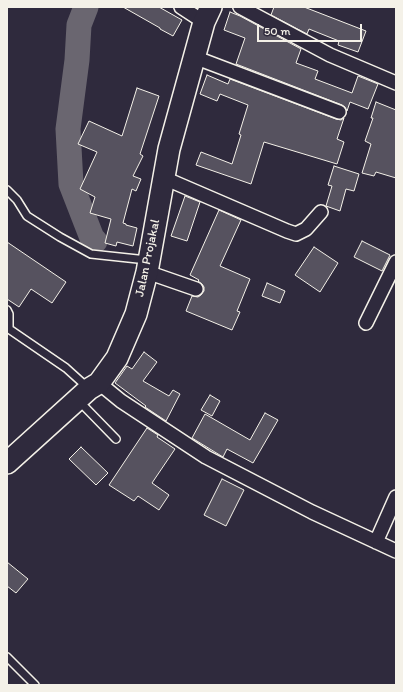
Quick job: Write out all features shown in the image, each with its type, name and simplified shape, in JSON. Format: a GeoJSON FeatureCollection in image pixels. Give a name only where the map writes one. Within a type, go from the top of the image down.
{"type":"FeatureCollection","features":[{"type":"Feature","properties":{"kind":"main road","name":"Jalan Projakal"},"geometry":{"type":"LineString","coordinates":[[7,463],[89,391],[117,358],[136,314],[149,266],[169,148],[194,57],[208,14]]}},
{"type":"Feature","properties":{"kind":"street"},"geometry":{"type":"LineString","coordinates":[[181,7],[208,14]]}},
{"type":"Feature","properties":{"kind":"street"},"geometry":{"type":"LineString","coordinates":[[240,7],[330,55],[396,83]]}},
{"type":"Feature","properties":{"kind":"street"},"geometry":{"type":"LineString","coordinates":[[194,57],[339,112]]}},
{"type":"Feature","properties":{"kind":"street"},"geometry":{"type":"LineString","coordinates":[[164,178],[287,232],[296,234],[306,229],[321,212]]}},
{"type":"Feature","properties":{"kind":"street"},"geometry":{"type":"LineString","coordinates":[[366,323],[396,262]]}},
{"type":"Feature","properties":{"kind":"street"},"geometry":{"type":"LineString","coordinates":[[149,266],[196,289]]}},
{"type":"Feature","properties":{"kind":"street"},"geometry":{"type":"LineString","coordinates":[[89,391],[121,400],[206,457],[312,512],[396,551]]}},
{"type":"Feature","properties":{"kind":"street"},"geometry":{"type":"LineString","coordinates":[[376,542],[396,497]]}},
{"type":"Feature","properties":{"kind":"lane"},"geometry":{"type":"LineString","coordinates":[[7,190],[27,216],[60,237],[91,254],[110,255],[149,266]]}},
{"type":"Feature","properties":{"kind":"lane"},"geometry":{"type":"LineString","coordinates":[[7,310],[9,314],[8,329],[66,368],[89,391],[116,439]]}},
{"type":"Feature","properties":{"kind":"lane"},"geometry":{"type":"LineString","coordinates":[[7,657],[35,685]]}},
{"type":"Feature","properties":{"kind":"building"},"geometry":{"type":"Polygon","coordinates":[[[123,7],[159,7],[182,20],[173,36],[123,7]]]}},
{"type":"Feature","properties":{"kind":"building"},"geometry":{"type":"Polygon","coordinates":[[[274,7],[304,7],[366,31],[358,52],[338,45],[339,41],[309,29],[307,34],[271,15],[274,7]]]}},
{"type":"Feature","properties":{"kind":"building"},"geometry":{"type":"Polygon","coordinates":[[[230,12],[301,49],[296,63],[318,71],[315,79],[352,93],[358,76],[378,84],[368,109],[350,102],[347,111],[342,105],[236,64],[245,38],[224,30],[230,12]]]}},
{"type":"Feature","properties":{"kind":"building"},"geometry":{"type":"Polygon","coordinates":[[[207,75],[228,84],[230,79],[336,119],[341,120],[344,118],[337,139],[344,142],[337,164],[264,142],[251,184],[196,165],[201,152],[232,164],[248,105],[220,94],[217,101],[200,94],[207,75]]]}},
{"type":"Feature","properties":{"kind":"building"},"geometry":{"type":"Polygon","coordinates":[[[137,88],[159,96],[140,154],[143,156],[133,176],[141,179],[136,191],[132,189],[123,223],[137,228],[133,246],[117,242],[116,246],[105,243],[111,219],[90,213],[95,197],[80,189],[97,152],[78,144],[89,121],[122,136],[137,88]]]}},
{"type":"Feature","properties":{"kind":"building"},"geometry":{"type":"Polygon","coordinates":[[[376,102],[396,110],[396,178],[376,172],[374,176],[362,173],[371,144],[365,141],[373,118],[371,118],[376,102]]]}},
{"type":"Feature","properties":{"kind":"building"},"geometry":{"type":"Polygon","coordinates":[[[334,166],[359,174],[354,191],[346,189],[340,211],[326,206],[332,186],[328,185],[334,166]]]}},
{"type":"Feature","properties":{"kind":"building"},"geometry":{"type":"Polygon","coordinates":[[[185,196],[200,202],[187,241],[171,236],[185,196]]]}},
{"type":"Feature","properties":{"kind":"building"},"geometry":{"type":"Polygon","coordinates":[[[219,210],[241,220],[220,266],[250,279],[237,311],[240,312],[232,330],[186,311],[192,296],[198,297],[204,291],[204,287],[198,281],[199,280],[190,275],[219,210]]]}},
{"type":"Feature","properties":{"kind":"building"},"geometry":{"type":"Polygon","coordinates":[[[362,241],[390,255],[382,271],[354,257],[362,241]]]}},
{"type":"Feature","properties":{"kind":"building"},"geometry":{"type":"Polygon","coordinates":[[[7,242],[66,282],[52,303],[31,289],[19,307],[7,299],[7,242]]]}},
{"type":"Feature","properties":{"kind":"building"},"geometry":{"type":"Polygon","coordinates":[[[314,247],[338,263],[320,292],[295,275],[314,247]]]}},
{"type":"Feature","properties":{"kind":"building"},"geometry":{"type":"Polygon","coordinates":[[[267,283],[285,291],[280,303],[262,296],[267,283]]]}},
{"type":"Feature","properties":{"kind":"building"},"geometry":{"type":"Polygon","coordinates":[[[144,352],[157,362],[143,381],[169,396],[173,390],[180,394],[166,421],[145,407],[146,406],[115,383],[127,366],[132,369],[144,352]]]}},
{"type":"Feature","properties":{"kind":"building"},"geometry":{"type":"Polygon","coordinates":[[[210,395],[220,401],[212,416],[201,410],[210,395]]]}},
{"type":"Feature","properties":{"kind":"building"},"geometry":{"type":"Polygon","coordinates":[[[265,413],[278,420],[253,463],[227,449],[223,457],[192,438],[205,414],[250,440],[265,413]]]}},
{"type":"Feature","properties":{"kind":"building"},"geometry":{"type":"Polygon","coordinates":[[[147,428],[175,449],[152,483],[169,495],[159,510],[138,496],[134,501],[109,485],[147,428]]]}},
{"type":"Feature","properties":{"kind":"building"},"geometry":{"type":"Polygon","coordinates":[[[81,447],[108,473],[96,485],[69,459],[81,447]]]}},
{"type":"Feature","properties":{"kind":"building"},"geometry":{"type":"Polygon","coordinates":[[[222,479],[244,490],[226,526],[204,515],[222,479]]]}},
{"type":"Feature","properties":{"kind":"building"},"geometry":{"type":"Polygon","coordinates":[[[7,562],[28,579],[16,593],[7,586],[7,562]]]}},
{"type":"Feature","properties":{"kind":"waterway"},"geometry":{"type":"LineString","coordinates":[[86,7],[79,25],[77,60],[68,129],[71,184],[92,238],[95,241]]}}]}
